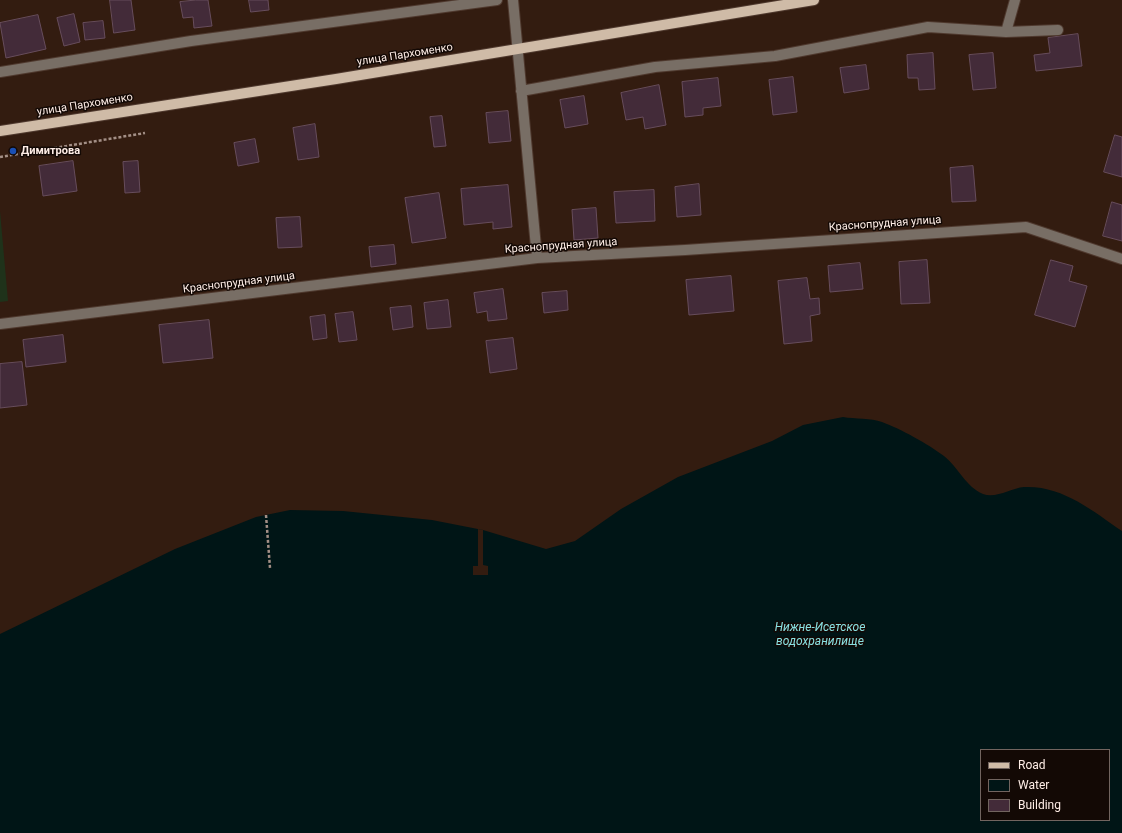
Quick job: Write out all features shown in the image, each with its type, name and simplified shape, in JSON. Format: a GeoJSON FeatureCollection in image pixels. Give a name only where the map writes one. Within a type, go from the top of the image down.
{"type":"FeatureCollection","features":[{"type":"Feature","properties":{"kind":"main road","name":"улица Пархоменко"},"geometry":{"type":"LineString","coordinates":[[0,131],[336,79],[814,0]]}},
{"type":"Feature","properties":{"kind":"street"},"geometry":{"type":"LineString","coordinates":[[0,72],[191,41],[498,0]]}},
{"type":"Feature","properties":{"kind":"street"},"geometry":{"type":"LineString","coordinates":[[513,0],[537,258]]}},
{"type":"Feature","properties":{"kind":"street"},"geometry":{"type":"LineString","coordinates":[[1006,32],[1015,0]]}},
{"type":"Feature","properties":{"kind":"street"},"geometry":{"type":"LineString","coordinates":[[521,91],[655,67],[775,56],[928,27],[1006,32],[1058,30]]}},
{"type":"Feature","properties":{"kind":"street","name":"Краснопрудная улица"},"geometry":{"type":"LineString","coordinates":[[0,324],[537,258],[685,250],[1026,227],[1122,259]]}},
{"type":"Feature","properties":{"kind":"path"},"geometry":{"type":"LineString","coordinates":[[0,157],[145,133]]}},
{"type":"Feature","properties":{"kind":"path"},"geometry":{"type":"LineString","coordinates":[[266,515],[270,568]]}},
{"type":"Feature","properties":{"kind":"green space"},"geometry":{"type":"Polygon","coordinates":[[[0,211],[8,301],[0,302],[0,211]]]}},
{"type":"Feature","properties":{"kind":"water","name":"Нижне-Исетское водохранилище"},"geometry":{"type":"Polygon","coordinates":[[[843,417],[882,422],[906,433],[938,451],[972,487],[983,494],[993,495],[1024,487],[1038,487],[1051,490],[1076,501],[1122,531],[1122,833],[0,833],[0,634],[175,549],[256,517],[290,510],[343,511],[432,520],[483,530],[546,549],[575,541],[621,509],[678,477],[772,441],[803,425],[843,417]]]}},
{"type":"Feature","properties":{"kind":"pier"},"geometry":{"type":"Polygon","coordinates":[[[478,529],[483,530],[483,565],[488,566],[488,575],[473,575],[473,566],[478,566],[478,529]]]}},
{"type":"Feature","properties":{"kind":"building"},"geometry":{"type":"Polygon","coordinates":[[[110,0],[131,0],[135,30],[114,33],[110,0]]]}},
{"type":"Feature","properties":{"kind":"building"},"geometry":{"type":"Polygon","coordinates":[[[208,0],[212,26],[194,28],[193,17],[183,18],[180,2],[208,0]]]}},
{"type":"Feature","properties":{"kind":"building"},"geometry":{"type":"Polygon","coordinates":[[[249,0],[268,0],[269,10],[251,12],[249,0]]]}},
{"type":"Feature","properties":{"kind":"building"},"geometry":{"type":"Polygon","coordinates":[[[74,14],[80,42],[64,46],[57,18],[74,14]]]}},
{"type":"Feature","properties":{"kind":"building"},"geometry":{"type":"Polygon","coordinates":[[[38,15],[46,49],[6,58],[0,23],[38,15]]]}},
{"type":"Feature","properties":{"kind":"building"},"geometry":{"type":"Polygon","coordinates":[[[103,21],[105,38],[85,40],[83,23],[103,21]]]}},
{"type":"Feature","properties":{"kind":"building"},"geometry":{"type":"Polygon","coordinates":[[[1078,34],[1082,66],[1036,71],[1034,55],[1050,53],[1048,38],[1078,34]]]}},
{"type":"Feature","properties":{"kind":"building"},"geometry":{"type":"Polygon","coordinates":[[[933,53],[935,89],[919,90],[918,78],[908,78],[907,55],[933,53]]]}},
{"type":"Feature","properties":{"kind":"building"},"geometry":{"type":"Polygon","coordinates":[[[993,53],[996,88],[973,90],[969,55],[993,53]]]}},
{"type":"Feature","properties":{"kind":"building"},"geometry":{"type":"Polygon","coordinates":[[[866,65],[869,89],[844,93],[840,68],[866,65]]]}},
{"type":"Feature","properties":{"kind":"building"},"geometry":{"type":"Polygon","coordinates":[[[793,77],[797,112],[773,115],[769,80],[793,77]]]}},
{"type":"Feature","properties":{"kind":"building"},"geometry":{"type":"Polygon","coordinates":[[[718,78],[721,106],[703,108],[703,115],[685,117],[682,82],[718,78]]]}},
{"type":"Feature","properties":{"kind":"building"},"geometry":{"type":"Polygon","coordinates":[[[659,85],[666,125],[645,129],[643,117],[626,120],[621,93],[659,85]]]}},
{"type":"Feature","properties":{"kind":"building"},"geometry":{"type":"Polygon","coordinates":[[[584,96],[588,124],[565,128],[560,100],[584,96]]]}},
{"type":"Feature","properties":{"kind":"building"},"geometry":{"type":"Polygon","coordinates":[[[508,111],[511,141],[489,143],[486,113],[508,111]]]}},
{"type":"Feature","properties":{"kind":"building"},"geometry":{"type":"Polygon","coordinates":[[[442,116],[446,146],[434,147],[430,117],[442,116]]]}},
{"type":"Feature","properties":{"kind":"building"},"geometry":{"type":"Polygon","coordinates":[[[315,124],[319,157],[298,160],[293,128],[315,124]]]}},
{"type":"Feature","properties":{"kind":"building"},"geometry":{"type":"Polygon","coordinates":[[[1115,135],[1122,137],[1122,177],[1104,172],[1115,135]]]}},
{"type":"Feature","properties":{"kind":"building"},"geometry":{"type":"Polygon","coordinates":[[[255,139],[259,162],[238,166],[234,143],[255,139]]]}},
{"type":"Feature","properties":{"kind":"building"},"geometry":{"type":"Polygon","coordinates":[[[73,161],[77,191],[43,196],[39,166],[73,161]]]}},
{"type":"Feature","properties":{"kind":"building"},"geometry":{"type":"Polygon","coordinates":[[[138,161],[140,192],[125,193],[123,162],[138,161]]]}},
{"type":"Feature","properties":{"kind":"building"},"geometry":{"type":"Polygon","coordinates":[[[973,166],[976,201],[952,202],[950,168],[973,166]]]}},
{"type":"Feature","properties":{"kind":"building"},"geometry":{"type":"Polygon","coordinates":[[[699,184],[701,215],[677,217],[675,187],[699,184]]]}},
{"type":"Feature","properties":{"kind":"building"},"geometry":{"type":"Polygon","coordinates":[[[508,185],[512,227],[493,229],[493,222],[464,225],[461,189],[508,185]]]}},
{"type":"Feature","properties":{"kind":"building"},"geometry":{"type":"Polygon","coordinates":[[[654,190],[655,221],[616,223],[614,192],[654,190]]]}},
{"type":"Feature","properties":{"kind":"building"},"geometry":{"type":"Polygon","coordinates":[[[439,193],[446,238],[412,243],[405,198],[439,193]]]}},
{"type":"Feature","properties":{"kind":"building"},"geometry":{"type":"Polygon","coordinates":[[[1112,202],[1122,205],[1122,241],[1103,236],[1112,202]]]}},
{"type":"Feature","properties":{"kind":"building"},"geometry":{"type":"Polygon","coordinates":[[[596,208],[598,238],[574,240],[572,210],[596,208]]]}},
{"type":"Feature","properties":{"kind":"building"},"geometry":{"type":"Polygon","coordinates":[[[300,217],[302,247],[278,248],[276,218],[300,217]]]}},
{"type":"Feature","properties":{"kind":"building"},"geometry":{"type":"Polygon","coordinates":[[[394,245],[396,264],[371,267],[369,247],[394,245]]]}},
{"type":"Feature","properties":{"kind":"building"},"geometry":{"type":"Polygon","coordinates":[[[927,260],[930,303],[901,304],[899,262],[927,260]]]}},
{"type":"Feature","properties":{"kind":"building"},"geometry":{"type":"Polygon","coordinates":[[[1051,260],[1073,266],[1069,281],[1087,286],[1075,327],[1035,315],[1051,260]]]}},
{"type":"Feature","properties":{"kind":"building"},"geometry":{"type":"Polygon","coordinates":[[[860,263],[863,289],[830,292],[828,266],[860,263]]]}},
{"type":"Feature","properties":{"kind":"building"},"geometry":{"type":"Polygon","coordinates":[[[731,276],[734,311],[689,315],[686,280],[731,276]]]}},
{"type":"Feature","properties":{"kind":"building"},"geometry":{"type":"Polygon","coordinates":[[[807,278],[810,299],[819,298],[820,314],[810,316],[812,341],[784,344],[778,281],[807,278]]]}},
{"type":"Feature","properties":{"kind":"building"},"geometry":{"type":"Polygon","coordinates":[[[503,289],[507,319],[488,321],[487,311],[477,313],[474,293],[503,289]]]}},
{"type":"Feature","properties":{"kind":"building"},"geometry":{"type":"Polygon","coordinates":[[[567,291],[568,310],[544,313],[542,293],[567,291]]]}},
{"type":"Feature","properties":{"kind":"building"},"geometry":{"type":"Polygon","coordinates":[[[448,300],[451,327],[427,329],[424,303],[448,300]]]}},
{"type":"Feature","properties":{"kind":"building"},"geometry":{"type":"Polygon","coordinates":[[[411,306],[413,327],[393,330],[390,308],[411,306]]]}},
{"type":"Feature","properties":{"kind":"building"},"geometry":{"type":"Polygon","coordinates":[[[353,312],[357,340],[339,342],[335,314],[353,312]]]}},
{"type":"Feature","properties":{"kind":"building"},"geometry":{"type":"Polygon","coordinates":[[[325,315],[327,338],[313,340],[310,317],[325,315]]]}},
{"type":"Feature","properties":{"kind":"building"},"geometry":{"type":"Polygon","coordinates":[[[209,320],[213,358],[163,363],[159,325],[209,320]]]}},
{"type":"Feature","properties":{"kind":"building"},"geometry":{"type":"Polygon","coordinates":[[[63,335],[66,362],[26,367],[23,340],[63,335]]]}},
{"type":"Feature","properties":{"kind":"building"},"geometry":{"type":"Polygon","coordinates":[[[513,338],[517,369],[490,373],[486,341],[513,338]]]}},
{"type":"Feature","properties":{"kind":"building"},"geometry":{"type":"Polygon","coordinates":[[[22,362],[27,405],[0,408],[0,364],[22,362]]]}},
{"type":"Feature","properties":{"kind":"place","name":"Димитрова"},"geometry":{"type":"Point","coordinates":[13,151]}}]}
